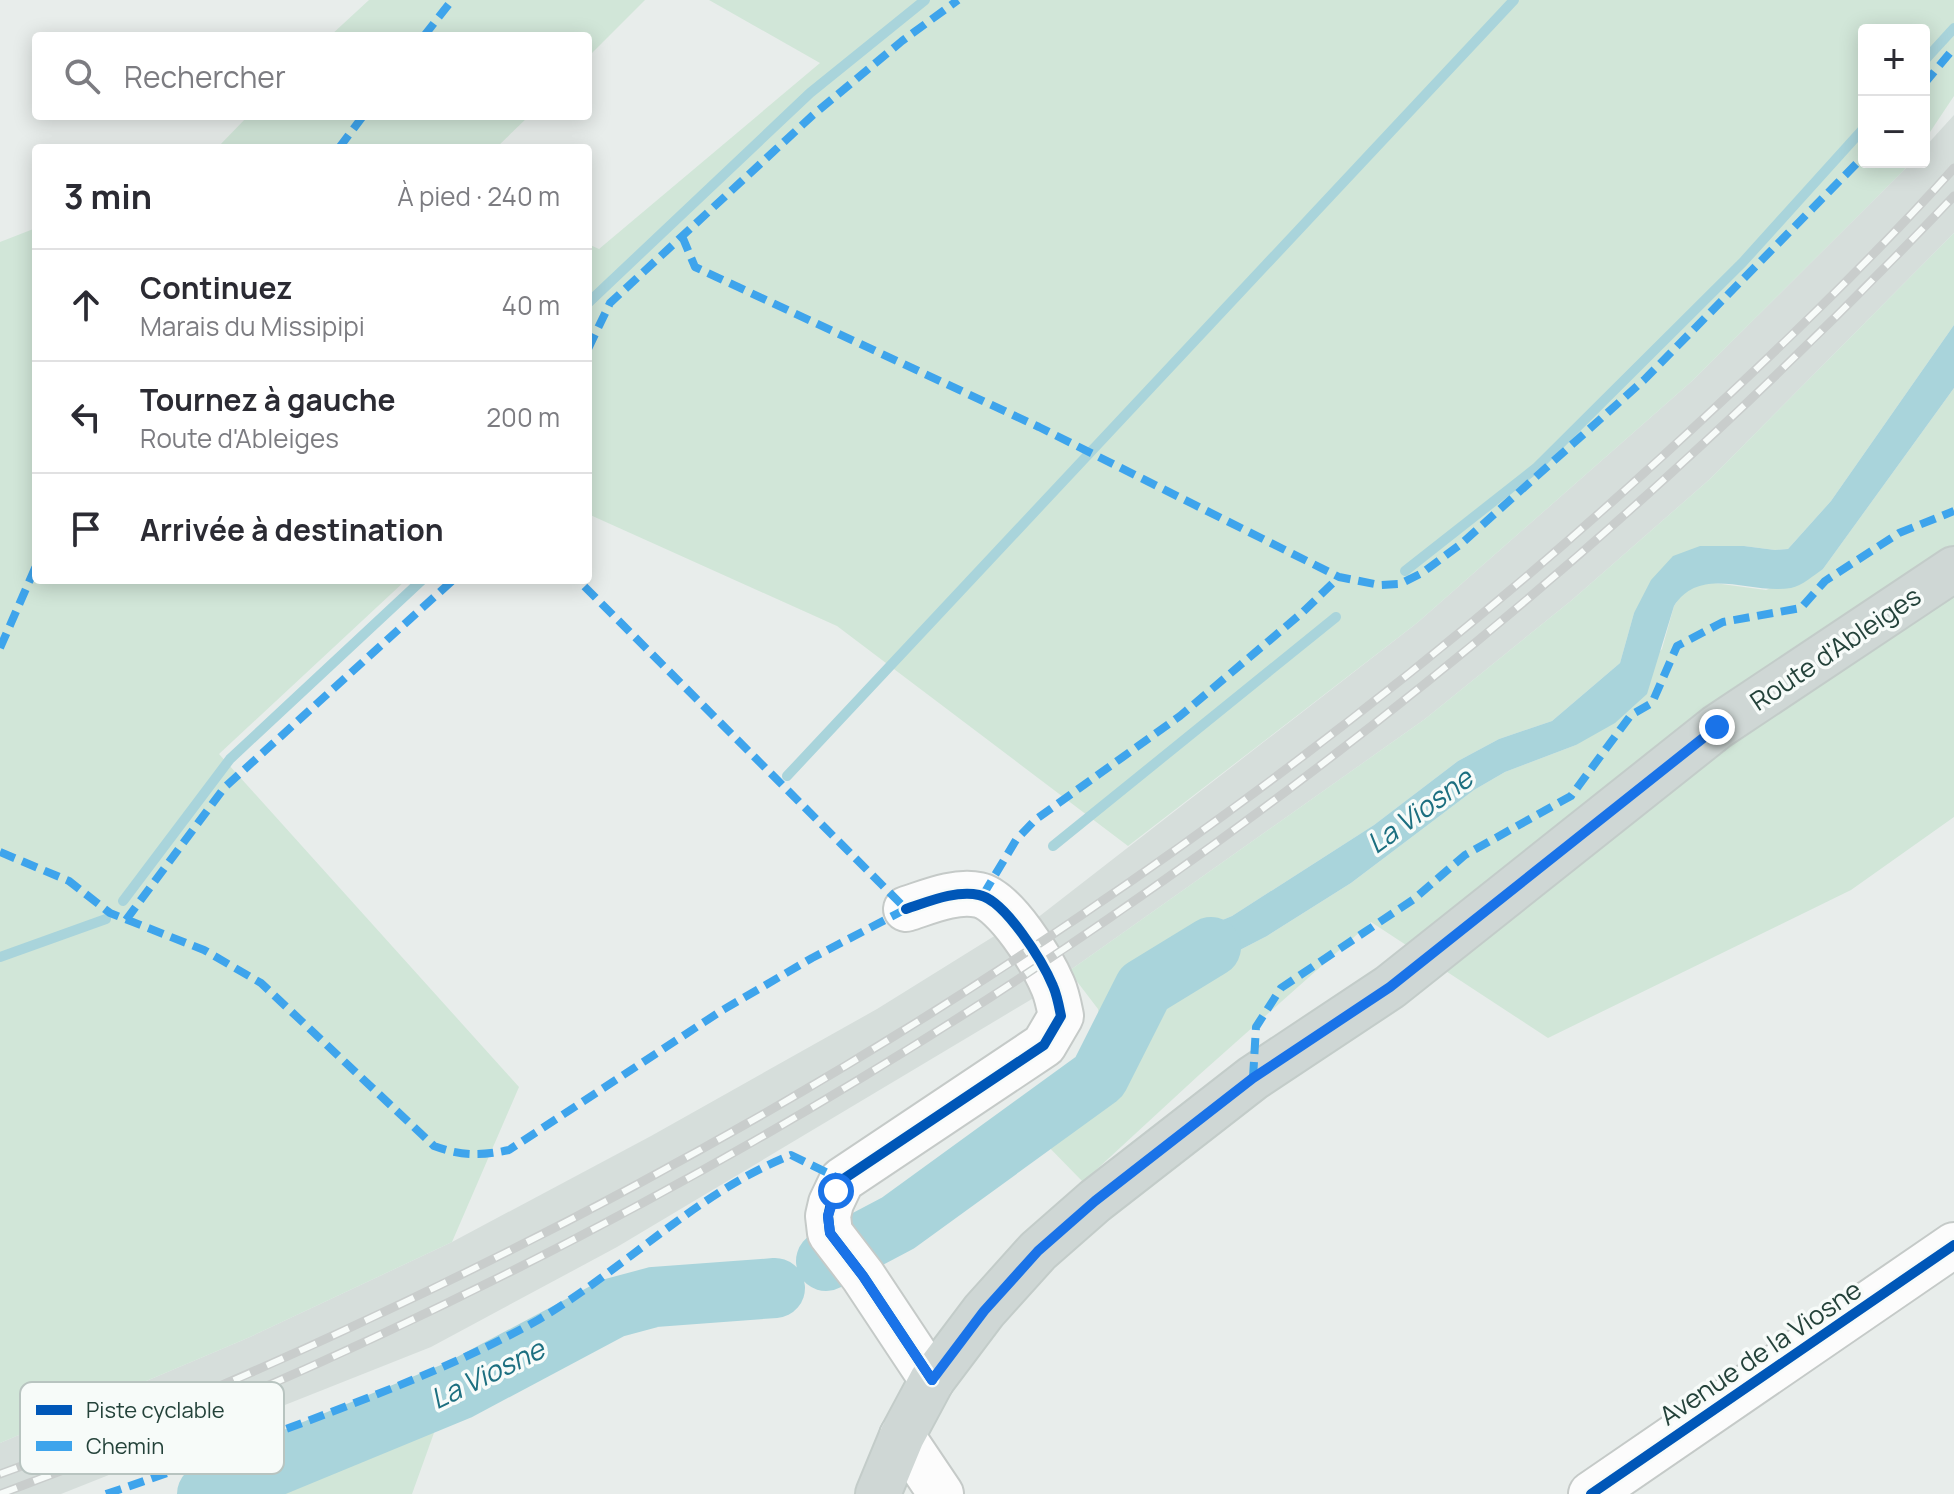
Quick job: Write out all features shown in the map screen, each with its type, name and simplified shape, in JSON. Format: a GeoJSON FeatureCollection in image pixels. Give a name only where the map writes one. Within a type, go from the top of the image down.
{"type":"FeatureCollection","features":[{"type":"Feature","properties":{"kind":"main road","name":"Route d'Ableiges"},"geometry":{"type":"LineString","coordinates":[[878,1494],[902,1436],[932,1380],[984,1311],[1038,1251],[1095,1201],[1253,1078],[1390,987],[1717,727],[1954,569]]}},
{"type":"Feature","properties":{"kind":"street"},"geometry":{"type":"LineString","coordinates":[[906,909],[967,893],[983,895],[995,903],[1032,950],[1053,985],[1061,1016],[1044,1045],[842,1180],[831,1203],[828,1216],[830,1233],[835,1242],[863,1276],[932,1380]]}},
{"type":"Feature","properties":{"kind":"street","name":"Avenue de la Viosne"},"geometry":{"type":"LineString","coordinates":[[1591,1494],[1954,1245]]}},
{"type":"Feature","properties":{"kind":"street"},"geometry":{"type":"LineString","coordinates":[[902,1436],[941,1494]]}},
{"type":"Feature","properties":{"kind":"shaded area"},"geometry":{"type":"Polygon","coordinates":[[[1954,115],[1954,233],[1710,479],[1572,600],[1425,719],[1069,971],[1032,922],[1417,623],[1692,381],[1906,168],[1930,168],[1930,141],[1954,115]]]}},
{"type":"Feature","properties":{"kind":"shaded area"},"geometry":{"type":"Polygon","coordinates":[[[996,935],[1037,996],[617,1247],[431,1347],[284,1405],[284,1382],[144,1382],[250,1337],[452,1242],[651,1136],[877,1009],[996,935]]]}},
{"type":"Feature","properties":{"kind":"shaded area"},"geometry":{"type":"Polygon","coordinates":[[[20,1435],[20,1474],[111,1474],[61,1494],[0,1494],[0,1443],[20,1435]]]}},
{"type":"Feature","properties":{"kind":"green space"},"geometry":{"type":"Polygon","coordinates":[[[369,0],[645,0],[592,53],[592,32],[334,32],[369,0]]]}},
{"type":"Feature","properties":{"kind":"green space"},"geometry":{"type":"Polygon","coordinates":[[[709,0],[1954,0],[1954,96],[1930,132],[1930,24],[1858,24],[1858,168],[1905,168],[1903,171],[1692,381],[1417,623],[1128,846],[837,626],[592,516],[592,246],[599,249],[820,63],[709,0]]]}},
{"type":"Feature","properties":{"kind":"green space"},"geometry":{"type":"Polygon","coordinates":[[[244,120],[525,120],[500,144],[221,144],[244,120]]]}},
{"type":"Feature","properties":{"kind":"green space"},"geometry":{"type":"Polygon","coordinates":[[[32,230],[32,584],[402,584],[219,754],[519,1087],[452,1242],[250,1337],[144,1382],[20,1382],[20,1435],[0,1443],[0,242],[32,230]]]}},
{"type":"Feature","properties":{"kind":"green space"},"geometry":{"type":"Polygon","coordinates":[[[1954,233],[1954,325],[1831,501],[1788,549],[1744,546],[1634,613],[1620,663],[1552,721],[1499,739],[1458,761],[1374,825],[1232,916],[1179,938],[1157,1004],[1207,967],[1267,936],[1351,883],[1474,790],[1505,772],[1576,745],[1662,649],[1674,606],[1682,594],[1695,585],[1714,583],[1766,590],[1823,569],[1954,388],[1954,817],[1851,890],[1548,1038],[1371,922],[1083,1182],[1039,1137],[1105,1053],[1098,1009],[1069,971],[1425,719],[1572,600],[1710,479],[1954,233]]]}},
{"type":"Feature","properties":{"kind":"green space"},"geometry":{"type":"Polygon","coordinates":[[[444,1405],[412,1494],[201,1494],[256,1474],[284,1474],[284,1464],[444,1405]]]}},
{"type":"Feature","properties":{"kind":"water"},"geometry":{"type":"Polygon","coordinates":[[[1954,325],[1954,388],[1823,569],[1791,588],[1712,584],[1698,586],[1685,593],[1674,606],[1647,694],[1615,723],[1576,745],[1505,772],[1474,790],[1351,883],[1267,936],[1207,967],[1157,1004],[1128,982],[1179,938],[1232,916],[1374,825],[1458,761],[1499,739],[1552,721],[1620,663],[1634,613],[1651,580],[1673,556],[1700,546],[1788,549],[1831,501],[1954,325]]]}},
{"type":"Feature","properties":{"kind":"waterway"},"geometry":{"type":"LineString","coordinates":[[592,299],[810,93],[925,0]]}},
{"type":"Feature","properties":{"kind":"waterway"},"geometry":{"type":"LineString","coordinates":[[787,776],[1514,0]]}},
{"type":"Feature","properties":{"kind":"waterway"},"geometry":{"type":"LineString","coordinates":[[1930,54],[1954,28]]}},
{"type":"Feature","properties":{"kind":"waterway"},"geometry":{"type":"LineString","coordinates":[[1405,571],[1536,468],[1743,262],[1858,135]]}},
{"type":"Feature","properties":{"kind":"waterway"},"geometry":{"type":"LineString","coordinates":[[123,901],[230,759],[418,584]]}},
{"type":"Feature","properties":{"kind":"waterway"},"geometry":{"type":"LineString","coordinates":[[1053,846],[1336,617]]}},
{"type":"Feature","properties":{"kind":"waterway"},"geometry":{"type":"LineString","coordinates":[[0,957],[106,919]]}},
{"type":"Feature","properties":{"kind":"waterway","name":"La Viosne"},"geometry":{"type":"LineString","coordinates":[[826,1261],[898,1223],[1099,1077],[1144,988],[1211,947]]}},
{"type":"Feature","properties":{"kind":"waterway","name":"La Viosne"},"geometry":{"type":"LineString","coordinates":[[284,1462],[459,1390],[613,1308],[654,1297],[775,1288]]}},
{"type":"Feature","properties":{"kind":"waterway","name":"La Viosne"},"geometry":{"type":"LineString","coordinates":[[207,1494],[255,1474]]}},
{"type":"Feature","properties":{"kind":"railway"},"geometry":{"type":"LineString","coordinates":[[229,1382],[438,1286],[604,1202],[767,1112],[926,1016],[1082,914],[1234,807],[1383,695],[1526,576],[1666,453],[1777,349],[1885,242],[1954,168]]}},
{"type":"Feature","properties":{"kind":"railway"},"geometry":{"type":"LineString","coordinates":[[276,1382],[543,1255],[802,1113],[1052,957],[1292,787],[1523,603],[1743,406],[1954,196]]}},
{"type":"Feature","properties":{"kind":"railway"},"geometry":{"type":"LineString","coordinates":[[0,1474],[20,1466]]}},
{"type":"Feature","properties":{"kind":"railway"},"geometry":{"type":"LineString","coordinates":[[0,1494],[49,1474]]}},
{"type":"Feature","properties":{"kind":"marked path"},"geometry":{"type":"LineString","coordinates":[[427,32],[452,0]]}},
{"type":"Feature","properties":{"kind":"marked path"},"geometry":{"type":"LineString","coordinates":[[592,341],[610,303],[813,115],[902,41],[958,0]]}},
{"type":"Feature","properties":{"kind":"marked path"},"geometry":{"type":"LineString","coordinates":[[1930,77],[1954,48]]}},
{"type":"Feature","properties":{"kind":"marked path"},"geometry":{"type":"LineString","coordinates":[[342,144],[360,120]]}},
{"type":"Feature","properties":{"kind":"marked path"},"geometry":{"type":"LineString","coordinates":[[682,236],[695,267],[1039,427],[1339,577],[1380,585],[1400,584],[1422,573],[1461,544],[1644,380],[1858,162]]}},
{"type":"Feature","properties":{"kind":"marked path"},"geometry":{"type":"LineString","coordinates":[[1253,1078],[1256,1027],[1281,988],[1414,899],[1465,855],[1571,796],[1631,715],[1652,703],[1677,646],[1723,622],[1801,608],[1825,581],[1899,533],[1954,511]]}},
{"type":"Feature","properties":{"kind":"marked path"},"geometry":{"type":"LineString","coordinates":[[0,648],[32,575]]}},
{"type":"Feature","properties":{"kind":"marked path"},"geometry":{"type":"LineString","coordinates":[[983,895],[1016,840],[1035,820],[1180,716],[1303,612],[1339,577]]}},
{"type":"Feature","properties":{"kind":"marked path"},"geometry":{"type":"LineString","coordinates":[[126,920],[224,788],[449,584]]}},
{"type":"Feature","properties":{"kind":"marked path"},"geometry":{"type":"LineString","coordinates":[[0,852],[69,881],[110,913],[204,950],[261,983],[434,1146],[471,1154],[509,1150],[721,1011],[812,958],[906,909],[582,584]]}},
{"type":"Feature","properties":{"kind":"marked path"},"geometry":{"type":"LineString","coordinates":[[284,1430],[424,1375],[538,1320],[601,1278],[692,1210],[756,1171],[791,1155],[842,1180]]}},
{"type":"Feature","properties":{"kind":"marked path"},"geometry":{"type":"LineString","coordinates":[[106,1494],[164,1474]]}},
{"type":"Feature","properties":{"kind":"cycle path"},"geometry":{"type":"LineString","coordinates":[[906,909],[961,894],[989,899],[1011,920],[1041,962],[1053,986],[1061,1016],[1044,1045],[842,1180],[831,1203],[828,1216],[830,1233],[863,1276],[932,1380]]}},
{"type":"Feature","properties":{"kind":"cycle path"},"geometry":{"type":"LineString","coordinates":[[1591,1494],[1954,1245]]}},
{"type":"Feature","properties":{"kind":"route"},"geometry":{"type":"LineString","coordinates":[[836,1191],[828,1216],[830,1233],[863,1276],[932,1380],[984,1311],[1038,1251],[1095,1201],[1253,1078],[1390,987],[1717,727]]}}]}
